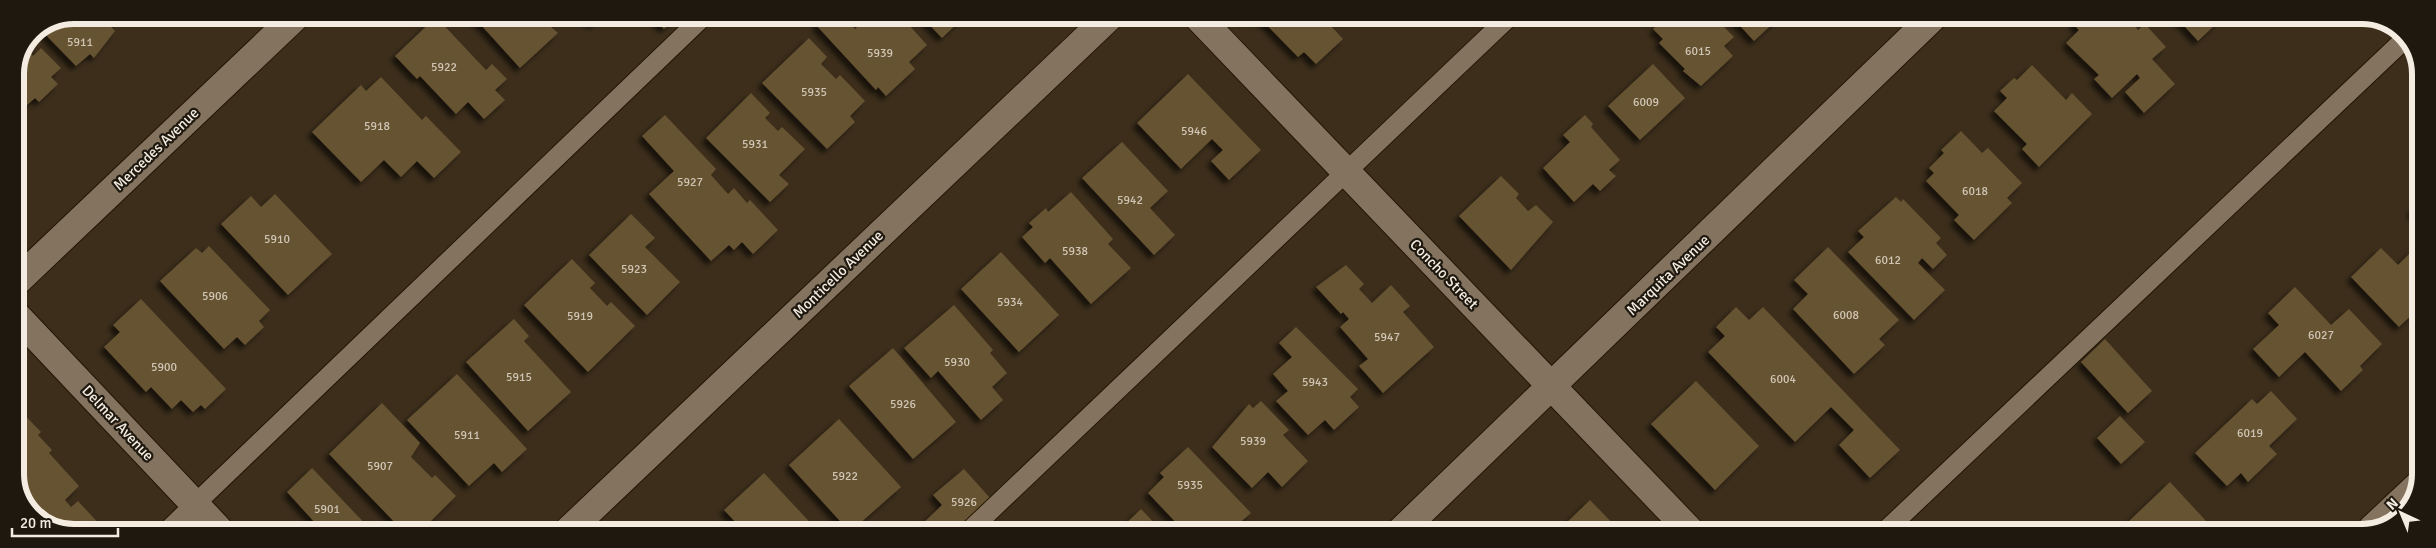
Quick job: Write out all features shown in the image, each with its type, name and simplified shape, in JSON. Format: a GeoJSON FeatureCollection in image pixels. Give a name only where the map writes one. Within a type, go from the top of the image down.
{"type":"FeatureCollection","features":[{"type":"Feature","properties":{"kind":"street","name":"Mercedes Avenue"},"geometry":{"type":"LineString","coordinates":[[24,274],[288,24]]}},
{"type":"Feature","properties":{"kind":"street","name":"Monticello Avenue"},"geometry":{"type":"LineString","coordinates":[[575,524],[1102,24]]}},
{"type":"Feature","properties":{"kind":"street","name":"Concho Street"},"geometry":{"type":"LineString","coordinates":[[1206,24],[1683,524]]}},
{"type":"Feature","properties":{"kind":"street","name":"Marquita Avenue"},"geometry":{"type":"LineString","coordinates":[[1408,524],[1926,24]]}},
{"type":"Feature","properties":{"kind":"street","name":"Delmar Avenue"},"geometry":{"type":"LineString","coordinates":[[24,324],[213,524]]}},
{"type":"Feature","properties":{"kind":"street"},"geometry":{"type":"LineString","coordinates":[[2382,520],[2407,496]]}},
{"type":"Feature","properties":{"kind":"lane"},"geometry":{"type":"LineString","coordinates":[[174,524],[696,24]]}},
{"type":"Feature","properties":{"kind":"lane"},"geometry":{"type":"LineString","coordinates":[[976,524],[1502,24]]}},
{"type":"Feature","properties":{"kind":"lane"},"geometry":{"type":"LineString","coordinates":[[1893,524],[2401,43]]}},
{"type":"Feature","properties":{"kind":"building"},"geometry":{"type":"Polygon","coordinates":[[[108,24],[115,31],[94,58],[90,54],[76,66],[44,33],[64,25],[108,24]]]}},
{"type":"Feature","properties":{"kind":"building"},"geometry":{"type":"Polygon","coordinates":[[[429,24],[443,24],[486,70],[492,64],[507,79],[495,90],[505,100],[484,119],[468,102],[456,114],[420,76],[417,79],[395,56],[429,24]]]}},
{"type":"Feature","properties":{"kind":"building"},"geometry":{"type":"Polygon","coordinates":[[[480,24],[552,24],[550,26],[558,33],[520,68],[480,24]]]}},
{"type":"Feature","properties":{"kind":"building"},"geometry":{"type":"Polygon","coordinates":[[[659,24],[669,24],[664,29],[659,24]]]}},
{"type":"Feature","properties":{"kind":"building"},"geometry":{"type":"Polygon","coordinates":[[[851,24],[855,29],[860,24],[908,24],[927,45],[909,62],[915,69],[886,96],[878,87],[876,90],[816,25],[851,24]]]}},
{"type":"Feature","properties":{"kind":"building"},"geometry":{"type":"Polygon","coordinates":[[[929,24],[957,24],[942,38],[929,24]]]}},
{"type":"Feature","properties":{"kind":"building"},"geometry":{"type":"Polygon","coordinates":[[[1266,24],[1331,24],[1343,39],[1316,64],[1304,52],[1298,57],[1266,24]]]}},
{"type":"Feature","properties":{"kind":"building"},"geometry":{"type":"Polygon","coordinates":[[[1658,24],[1721,24],[1734,37],[1724,46],[1733,56],[1701,86],[1683,71],[1685,69],[1659,43],[1663,39],[1653,29],[1658,24]]]}},
{"type":"Feature","properties":{"kind":"building"},"geometry":{"type":"Polygon","coordinates":[[[1738,24],[1772,24],[1754,41],[1738,24]]]}},
{"type":"Feature","properties":{"kind":"building"},"geometry":{"type":"Polygon","coordinates":[[[2073,24],[2133,24],[2138,30],[2145,24],[2166,47],[2152,59],[2175,84],[2144,113],[2125,92],[2140,78],[2137,74],[2112,98],[2094,79],[2099,75],[2066,43],[2079,30],[2073,24]]]}},
{"type":"Feature","properties":{"kind":"building"},"geometry":{"type":"Polygon","coordinates":[[[2182,24],[2216,24],[2198,41],[2182,24]]]}},
{"type":"Feature","properties":{"kind":"building"},"geometry":{"type":"Polygon","coordinates":[[[809,38],[827,57],[821,64],[836,79],[840,75],[865,101],[850,116],[855,122],[827,149],[762,83],[809,38]]]}},
{"type":"Feature","properties":{"kind":"building"},"geometry":{"type":"Polygon","coordinates":[[[41,48],[61,68],[51,77],[58,84],[39,102],[35,98],[27,105],[24,102],[25,64],[29,52],[33,56],[41,48]]]}},
{"type":"Feature","properties":{"kind":"building"},"geometry":{"type":"Polygon","coordinates":[[[1653,64],[1685,98],[1640,140],[1608,106],[1653,64]]]}},
{"type":"Feature","properties":{"kind":"building"},"geometry":{"type":"Polygon","coordinates":[[[2032,65],[2066,100],[2072,93],[2092,114],[2039,167],[2022,149],[2027,144],[1994,111],[2007,98],[2000,91],[2014,78],[2017,80],[2032,65]]]}},
{"type":"Feature","properties":{"kind":"building"},"geometry":{"type":"Polygon","coordinates":[[[1188,74],[1261,150],[1229,180],[1211,161],[1223,150],[1212,139],[1181,169],[1137,123],[1188,74]]]}},
{"type":"Feature","properties":{"kind":"building"},"geometry":{"type":"Polygon","coordinates":[[[381,77],[422,120],[426,116],[461,152],[434,178],[417,161],[401,177],[384,160],[361,182],[312,132],[361,85],[366,91],[381,77]]]}},
{"type":"Feature","properties":{"kind":"building"},"geometry":{"type":"Polygon","coordinates":[[[751,93],[770,113],[765,118],[778,131],[782,127],[805,149],[779,175],[789,184],[770,202],[706,138],[751,93]]]}},
{"type":"Feature","properties":{"kind":"building"},"geometry":{"type":"Polygon","coordinates":[[[665,115],[716,169],[711,175],[728,194],[734,188],[747,203],[750,200],[778,230],[753,254],[742,242],[734,250],[729,245],[711,261],[649,194],[674,171],[642,136],[665,115]]]}},
{"type":"Feature","properties":{"kind":"building"},"geometry":{"type":"Polygon","coordinates":[[[1585,115],[1593,124],[1591,127],[1620,160],[1609,170],[1616,176],[1600,191],[1593,184],[1574,202],[1543,168],[1570,142],[1563,135],[1585,115]]]}},
{"type":"Feature","properties":{"kind":"building"},"geometry":{"type":"Polygon","coordinates":[[[1961,131],[1982,153],[1988,148],[2022,183],[2007,198],[2012,203],[1974,240],[1954,220],[1959,215],[1926,181],[1934,173],[1929,168],[1944,153],[1941,150],[1961,131]]]}},
{"type":"Feature","properties":{"kind":"building"},"geometry":{"type":"Polygon","coordinates":[[[1122,142],[1168,191],[1150,208],[1175,235],[1154,255],[1082,178],[1122,142]]]}},
{"type":"Feature","properties":{"kind":"building"},"geometry":{"type":"Polygon","coordinates":[[[1501,176],[1519,194],[1516,198],[1528,211],[1536,205],[1553,222],[1511,270],[1459,216],[1501,176]]]}},
{"type":"Feature","properties":{"kind":"building"},"geometry":{"type":"Polygon","coordinates":[[[1071,192],[1113,239],[1108,244],[1131,268],[1091,304],[1050,258],[1045,263],[1022,237],[1033,227],[1029,223],[1046,208],[1048,212],[1071,192]]]}},
{"type":"Feature","properties":{"kind":"building"},"geometry":{"type":"Polygon","coordinates":[[[275,194],[332,254],[288,295],[221,224],[251,196],[261,207],[275,194]]]}},
{"type":"Feature","properties":{"kind":"building"},"geometry":{"type":"Polygon","coordinates":[[[1896,197],[1901,202],[1903,199],[1941,238],[1936,243],[1947,255],[1933,269],[1922,258],[1918,263],[1945,290],[1914,320],[1848,252],[1864,237],[1858,231],[1896,197]]]}},
{"type":"Feature","properties":{"kind":"building"},"geometry":{"type":"Polygon","coordinates":[[[631,214],[655,238],[645,247],[680,282],[647,315],[589,255],[631,214]]]}},
{"type":"Feature","properties":{"kind":"building"},"geometry":{"type":"Polygon","coordinates":[[[209,246],[270,310],[259,321],[264,327],[245,345],[237,337],[224,349],[160,281],[196,248],[202,253],[209,246]]]}},
{"type":"Feature","properties":{"kind":"building"},"geometry":{"type":"Polygon","coordinates":[[[1828,247],[1899,320],[1879,339],[1885,345],[1854,374],[1793,309],[1808,294],[1794,280],[1828,247]]]}},
{"type":"Feature","properties":{"kind":"building"},"geometry":{"type":"Polygon","coordinates":[[[2381,248],[2398,265],[2412,251],[2412,315],[2399,327],[2351,277],[2381,248]]]}},
{"type":"Feature","properties":{"kind":"building"},"geometry":{"type":"Polygon","coordinates":[[[1001,252],[1059,315],[1019,352],[961,289],[1001,252]]]}},
{"type":"Feature","properties":{"kind":"building"},"geometry":{"type":"Polygon","coordinates":[[[572,259],[595,283],[590,288],[607,306],[611,302],[635,326],[588,372],[524,305],[572,259]]]}},
{"type":"Feature","properties":{"kind":"building"},"geometry":{"type":"Polygon","coordinates":[[[1346,265],[1364,284],[1359,289],[1372,303],[1391,285],[1410,306],[1403,312],[1434,347],[1383,393],[1359,366],[1368,359],[1340,327],[1349,319],[1343,312],[1341,314],[1316,287],[1346,265]]]}},
{"type":"Feature","properties":{"kind":"building"},"geometry":{"type":"Polygon","coordinates":[[[2295,287],[2331,325],[2349,309],[2382,344],[2360,366],[2363,370],[2341,391],[2305,352],[2279,377],[2253,349],[2279,325],[2268,313],[2295,287]]]}},
{"type":"Feature","properties":{"kind":"building"},"geometry":{"type":"Polygon","coordinates":[[[141,299],[226,389],[205,409],[201,405],[193,412],[181,400],[172,409],[151,387],[146,392],[104,347],[120,332],[113,325],[141,299]]]}},
{"type":"Feature","properties":{"kind":"building"},"geometry":{"type":"Polygon","coordinates":[[[954,305],[993,350],[990,353],[1007,373],[992,387],[1003,400],[981,420],[938,371],[931,378],[904,348],[954,305]]]}},
{"type":"Feature","properties":{"kind":"building"},"geometry":{"type":"Polygon","coordinates":[[[1736,307],[1749,320],[1763,307],[1900,450],[1870,478],[1839,445],[1854,430],[1831,407],[1795,442],[1708,352],[1725,336],[1716,327],[1736,307]]]}},
{"type":"Feature","properties":{"kind":"building"},"geometry":{"type":"Polygon","coordinates":[[[514,319],[529,336],[524,341],[571,392],[528,431],[466,362],[514,319]]]}},
{"type":"Feature","properties":{"kind":"building"},"geometry":{"type":"Polygon","coordinates":[[[1296,327],[1358,389],[1350,397],[1359,407],[1334,430],[1325,420],[1308,435],[1276,401],[1288,391],[1273,374],[1292,357],[1279,343],[1296,327]]]}},
{"type":"Feature","properties":{"kind":"building"},"geometry":{"type":"Polygon","coordinates":[[[2105,339],[2152,391],[2128,413],[2081,362],[2105,339]]]}},
{"type":"Feature","properties":{"kind":"building"},"geometry":{"type":"Polygon","coordinates":[[[893,348],[956,422],[913,459],[849,386],[893,348]]]}},
{"type":"Feature","properties":{"kind":"building"},"geometry":{"type":"Polygon","coordinates":[[[457,374],[527,449],[502,472],[494,463],[469,486],[407,420],[457,374]]]}},
{"type":"Feature","properties":{"kind":"building"},"geometry":{"type":"Polygon","coordinates":[[[1696,381],[1759,446],[1715,490],[1651,424],[1696,381]]]}},
{"type":"Feature","properties":{"kind":"building"},"geometry":{"type":"Polygon","coordinates":[[[2271,391],[2297,419],[2269,446],[2277,454],[2248,482],[2241,473],[2227,486],[2195,453],[2252,399],[2257,404],[2271,391]]]}},
{"type":"Feature","properties":{"kind":"building"},"geometry":{"type":"Polygon","coordinates":[[[1261,401],[1289,430],[1283,435],[1308,461],[1282,487],[1268,472],[1252,488],[1212,447],[1249,404],[1253,408],[1261,401]]]}},
{"type":"Feature","properties":{"kind":"building"},"geometry":{"type":"Polygon","coordinates":[[[382,403],[420,443],[411,457],[432,478],[435,475],[456,496],[428,524],[396,524],[329,454],[382,403]]]}},
{"type":"Feature","properties":{"kind":"building"},"geometry":{"type":"Polygon","coordinates":[[[24,414],[41,432],[38,435],[52,450],[49,453],[79,486],[65,500],[71,507],[78,501],[99,524],[58,522],[41,512],[30,499],[25,487],[24,477],[24,414]]]}},
{"type":"Feature","properties":{"kind":"building"},"geometry":{"type":"Polygon","coordinates":[[[2120,416],[2145,442],[2121,464],[2097,438],[2120,416]]]}},
{"type":"Feature","properties":{"kind":"building"},"geometry":{"type":"Polygon","coordinates":[[[839,419],[901,487],[859,524],[843,524],[789,465],[839,419]]]}},
{"type":"Feature","properties":{"kind":"building"},"geometry":{"type":"Polygon","coordinates":[[[1188,447],[1251,513],[1238,524],[1177,524],[1148,493],[1164,477],[1160,473],[1188,447]]]}},
{"type":"Feature","properties":{"kind":"building"},"geometry":{"type":"Polygon","coordinates":[[[312,468],[365,524],[316,524],[287,492],[312,468]]]}},
{"type":"Feature","properties":{"kind":"building"},"geometry":{"type":"Polygon","coordinates":[[[964,469],[991,499],[964,524],[922,524],[942,505],[933,495],[964,469]]]}},
{"type":"Feature","properties":{"kind":"building"},"geometry":{"type":"Polygon","coordinates":[[[764,473],[812,524],[737,524],[724,510],[764,473]]]}},
{"type":"Feature","properties":{"kind":"building"},"geometry":{"type":"Polygon","coordinates":[[[2170,482],[2207,522],[2205,524],[2126,524],[2170,482]]]}},
{"type":"Feature","properties":{"kind":"building"},"geometry":{"type":"Polygon","coordinates":[[[1590,500],[1613,524],[1565,524],[1590,500]]]}},
{"type":"Feature","properties":{"kind":"building"},"geometry":{"type":"Polygon","coordinates":[[[1141,509],[1155,524],[1125,524],[1141,509]]]}}]}
